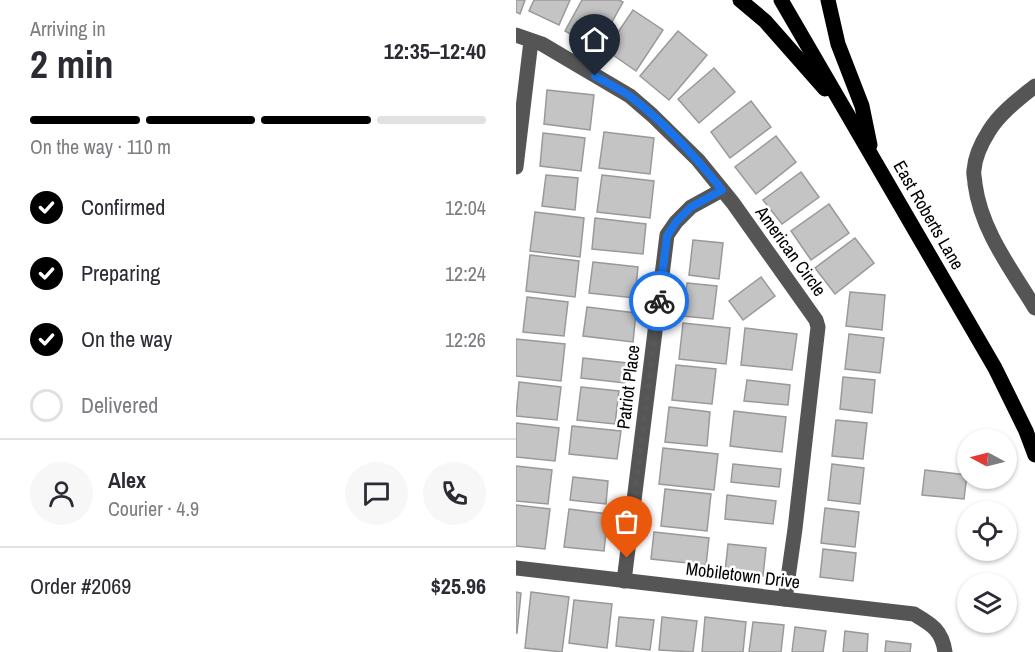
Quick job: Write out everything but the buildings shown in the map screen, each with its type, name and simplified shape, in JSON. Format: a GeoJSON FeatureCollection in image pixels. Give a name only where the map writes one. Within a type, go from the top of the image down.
{"type":"FeatureCollection","features":[{"type":"Feature","properties":{"kind":"main road"},"geometry":{"type":"LineString","coordinates":[[740,0],[765,21],[848,114]]}},
{"type":"Feature","properties":{"kind":"main road","name":"East Roberts Lane"},"geometry":{"type":"LineString","coordinates":[[781,0],[995,368],[1026,431],[1035,455]]}},
{"type":"Feature","properties":{"kind":"main road"},"geometry":{"type":"LineString","coordinates":[[828,0],[838,44],[862,106],[874,159]]}},
{"type":"Feature","properties":{"kind":"street","name":"American Circle"},"geometry":{"type":"LineString","coordinates":[[516,35],[542,45],[630,96],[652,115],[698,160],[816,320],[818,327],[785,599]]}},
{"type":"Feature","properties":{"kind":"street"},"geometry":{"type":"LineString","coordinates":[[516,167],[531,41]]}},
{"type":"Feature","properties":{"kind":"street"},"geometry":{"type":"LineString","coordinates":[[1035,86],[1012,105],[989,130],[979,149],[973,170],[976,192],[994,241],[1035,308]]}},
{"type":"Feature","properties":{"kind":"street","name":"Patriot Place"},"geometry":{"type":"LineString","coordinates":[[624,581],[667,236],[676,222],[691,207],[722,190]]}},
{"type":"Feature","properties":{"kind":"street","name":"Mobiletown Drive"},"geometry":{"type":"LineString","coordinates":[[516,568],[914,614],[935,626],[945,646],[945,652]]}},
{"type":"Feature","properties":{"kind":"way so far"},"geometry":{"type":"LineString","coordinates":[[627,558],[659,301]]}},
{"type":"Feature","properties":{"kind":"route"},"geometry":{"type":"LineString","coordinates":[[595,76],[630,96],[652,115],[698,160],[722,190],[691,207],[676,222],[667,236],[659,301]]}}]}
